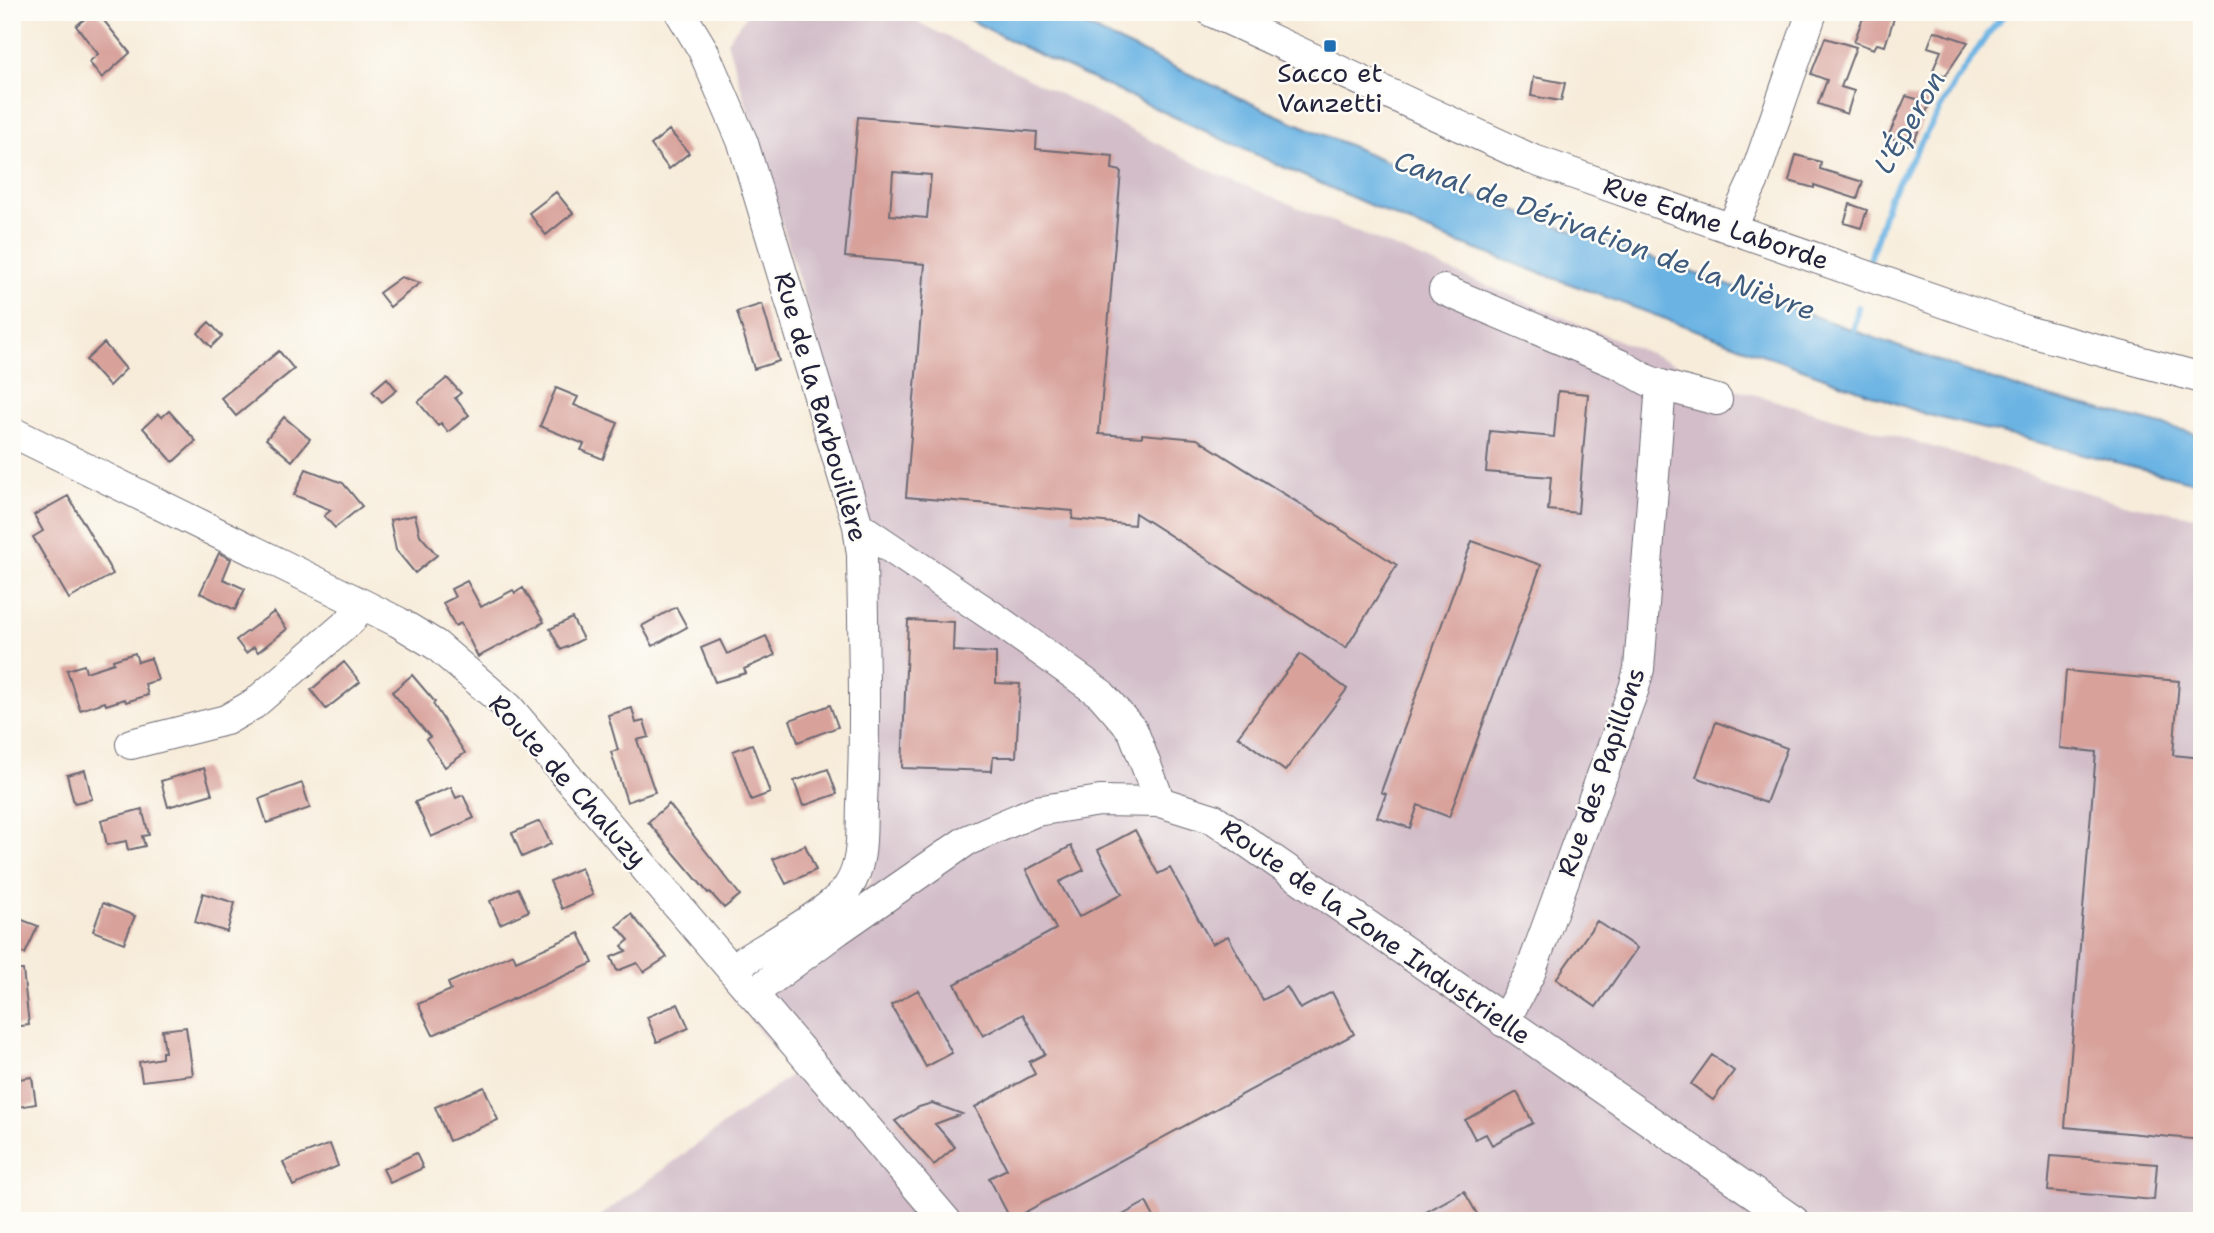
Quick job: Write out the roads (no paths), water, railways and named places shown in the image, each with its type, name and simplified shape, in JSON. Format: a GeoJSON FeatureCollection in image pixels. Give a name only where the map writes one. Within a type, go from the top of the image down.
{"type":"FeatureCollection","features":[{"type":"Feature","properties":{"kind":"street","name":"Rue de la Barbouillère"},"geometry":{"type":"LineString","coordinates":[[680,12],[703,50],[743,143],[858,526],[862,555],[864,752],[859,860],[847,889],[836,900],[731,969]]}},
{"type":"Feature","properties":{"kind":"street","name":"Rue Edme Laborde"},"geometry":{"type":"LineString","coordinates":[[1212,12],[1249,20],[1531,159],[2026,331],[2202,378]]}},
{"type":"Feature","properties":{"kind":"street"},"geometry":{"type":"LineString","coordinates":[[1731,229],[1753,182],[1812,12]]}},
{"type":"Feature","properties":{"kind":"street"},"geometry":{"type":"LineString","coordinates":[[1444,290],[1621,365],[1661,386],[1717,400]]}},
{"type":"Feature","properties":{"kind":"street","name":"Rue des Papillons"},"geometry":{"type":"LineString","coordinates":[[1504,1022],[1530,973],[1639,669],[1661,386]]}},
{"type":"Feature","properties":{"kind":"street","name":"Route de Chaluzy"},"geometry":{"type":"LineString","coordinates":[[12,432],[398,622],[436,645],[508,707],[946,1221]]}},
{"type":"Feature","properties":{"kind":"street"},"geometry":{"type":"LineString","coordinates":[[858,526],[995,618],[1101,694],[1133,732],[1160,802]]}},
{"type":"Feature","properties":{"kind":"street"},"geometry":{"type":"LineString","coordinates":[[131,744],[226,720],[239,714],[350,621],[362,604]]}},
{"type":"Feature","properties":{"kind":"street","name":"Route de la Zone Industrielle"},"geometry":{"type":"LineString","coordinates":[[752,994],[966,841],[1035,811],[1100,801],[1160,802],[1214,820],[1794,1221]]}},
{"type":"Feature","properties":{"kind":"water"},"geometry":{"type":"Polygon","coordinates":[[[955,12],[1056,12],[1279,116],[1455,190],[1972,373],[2034,393],[2202,435],[2202,484],[1925,414],[1442,237],[1025,48],[955,12]]]}},
{"type":"Feature","properties":{"kind":"waterway","name":"L'Éperon"},"geometry":{"type":"LineString","coordinates":[[1869,263],[1889,198],[1955,83],[2006,12]]}},
{"type":"Feature","properties":{"kind":"waterway","name":"L'Éperon"},"geometry":{"type":"LineString","coordinates":[[1853,335],[1858,307]]}},
{"type":"Feature","properties":{"kind":"place","name":"Sacco et Vanzetti"},"geometry":{"type":"Point","coordinates":[1330,46]}},
{"type":"Feature","properties":{"kind":"water label","name":"Canal de Dérivation de la Nièvre"},"geometry":{"type":"Point","coordinates":[1605,235]}}]}
